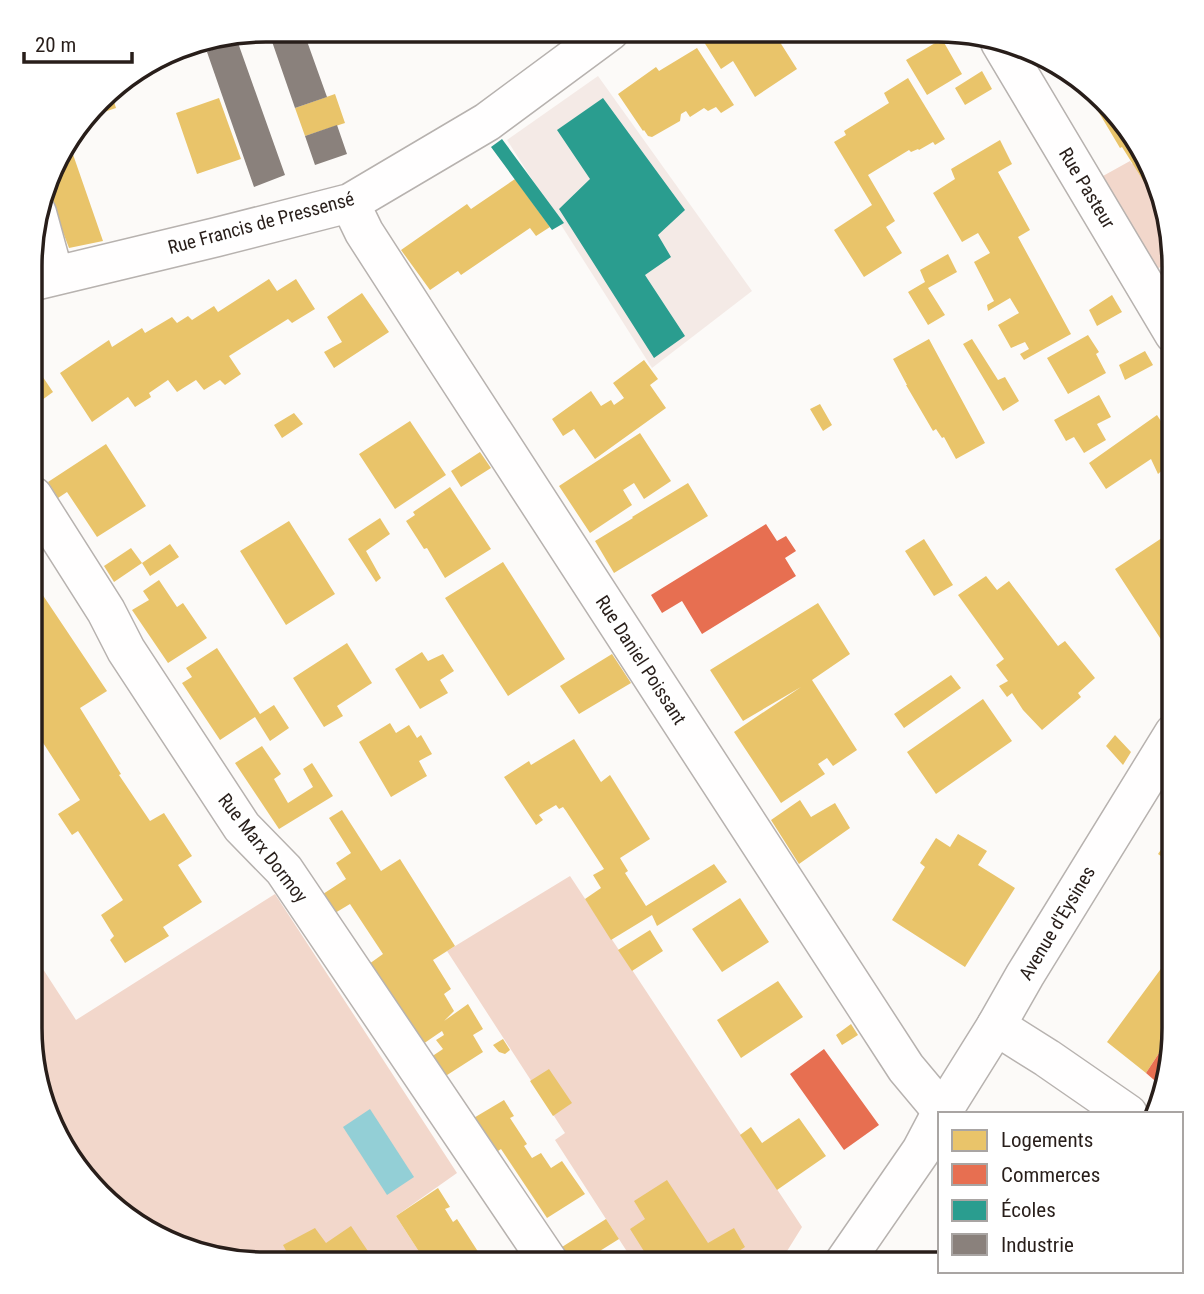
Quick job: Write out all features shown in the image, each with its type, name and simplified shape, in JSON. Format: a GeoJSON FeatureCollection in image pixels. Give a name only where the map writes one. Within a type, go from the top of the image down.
{"type":"FeatureCollection","features":[{"type":"Feature","properties":{"kind":"street","name":"Rue Francis de Pressensé"},"geometry":{"type":"LineString","coordinates":[[44,278],[350,202],[487,122],[595,42]]}},
{"type":"Feature","properties":{"kind":"street","name":"Rue Pasteur"},"geometry":{"type":"LineString","coordinates":[[1007,53],[1162,314]]}},
{"type":"Feature","properties":{"kind":"street","name":"Rue Daniel Poissant"},"geometry":{"type":"LineString","coordinates":[[350,202],[364,232],[440,350],[906,1068],[940,1112]]}},
{"type":"Feature","properties":{"kind":"street","name":"Rue Marx Dormoy"},"geometry":{"type":"LineString","coordinates":[[42,510],[106,611],[126,650],[242,827],[284,870],[542,1252]]}},
{"type":"Feature","properties":{"kind":"street","name":"Avenue d'Eysines"},"geometry":{"type":"LineString","coordinates":[[942,1112],[1162,752]]}},
{"type":"Feature","properties":{"kind":"street"},"geometry":{"type":"LineString","coordinates":[[996,1026],[1125,1112]]}},
{"type":"Feature","properties":{"kind":"street","name":"Avenue d'Eysines"},"geometry":{"type":"LineString","coordinates":[[851,1252],[921,1151],[938,1119]]}},
{"type":"Feature","properties":{"kind":"shaded area"},"geometry":{"type":"Polygon","coordinates":[[[598,76],[752,291],[652,368],[507,140],[598,76]]]}},
{"type":"Feature","properties":{"kind":"shaded area"},"geometry":{"type":"Polygon","coordinates":[[[1130,161],[1132,164],[1136,162],[1139,167],[1158,222],[1162,266],[1157,269],[1103,176],[1130,161]]]}},
{"type":"Feature","properties":{"kind":"shaded area"},"geometry":{"type":"Polygon","coordinates":[[[570,876],[802,1227],[786,1252],[627,1252],[555,1140],[565,1133],[447,951],[570,876]]]}},
{"type":"Feature","properties":{"kind":"shaded area"},"geometry":{"type":"Polygon","coordinates":[[[275,894],[457,1173],[396,1216],[419,1252],[251,1252],[222,1248],[180,1235],[130,1206],[98,1176],[80,1152],[65,1127],[54,1100],[42,1043],[42,968],[76,1020],[275,894]]]}},
{"type":"Feature","properties":{"kind":"water"},"geometry":{"type":"Polygon","coordinates":[[[370,1109],[414,1177],[387,1195],[343,1127],[370,1109]]]}},
{"type":"Feature","properties":{"kind":"building: Logements"},"geometry":{"type":"Polygon","coordinates":[[[704,42],[780,42],[797,69],[755,97],[733,61],[721,69],[704,42]]]}},
{"type":"Feature","properties":{"kind":"building: Logements"},"geometry":{"type":"Polygon","coordinates":[[[937,42],[944,42],[962,74],[927,95],[906,60],[937,42]]]}},
{"type":"Feature","properties":{"kind":"building: Logements"},"geometry":{"type":"Polygon","coordinates":[[[697,48],[734,105],[721,113],[716,107],[708,111],[704,108],[690,117],[686,111],[681,114],[680,121],[652,137],[648,136],[618,94],[656,67],[659,71],[697,48]]]}},
{"type":"Feature","properties":{"kind":"building: Logements"},"geometry":{"type":"Polygon","coordinates":[[[982,71],[992,89],[965,105],[955,88],[982,71]]]}},
{"type":"Feature","properties":{"kind":"building: Logements"},"geometry":{"type":"Polygon","coordinates":[[[908,78],[945,139],[919,150],[909,150],[868,175],[895,221],[886,227],[902,253],[864,277],[834,230],[872,205],[834,142],[846,135],[844,131],[889,103],[884,93],[908,78]]]}},
{"type":"Feature","properties":{"kind":"building: Logements"},"geometry":{"type":"Polygon","coordinates":[[[335,94],[345,123],[305,136],[295,108],[335,94]]]}},
{"type":"Feature","properties":{"kind":"building: Logements"},"geometry":{"type":"Polygon","coordinates":[[[219,98],[241,159],[197,174],[176,113],[219,98]]]}},
{"type":"Feature","properties":{"kind":"building: Logements"},"geometry":{"type":"Polygon","coordinates":[[[114,102],[116,108],[104,112],[114,102]]]}},
{"type":"Feature","properties":{"kind":"building: Logements"},"geometry":{"type":"Polygon","coordinates":[[[1096,108],[1124,142],[1147,186],[1122,147],[1120,148],[1096,108]]]}},
{"type":"Feature","properties":{"kind":"building: Logements"},"geometry":{"type":"Polygon","coordinates":[[[1000,140],[1012,164],[998,172],[1030,230],[1018,237],[1071,334],[1024,360],[1020,354],[1029,349],[1025,342],[1011,348],[998,325],[1019,313],[1010,298],[988,311],[987,305],[994,301],[974,262],[990,253],[978,233],[962,242],[933,193],[955,179],[951,169],[1000,140]]]}},
{"type":"Feature","properties":{"kind":"building: Logements"},"geometry":{"type":"Polygon","coordinates":[[[73,153],[103,241],[69,248],[52,203],[73,153]]]}},
{"type":"Feature","properties":{"kind":"building: Logements"},"geometry":{"type":"Polygon","coordinates":[[[515,179],[550,227],[536,236],[530,228],[461,275],[458,271],[430,290],[401,250],[467,204],[471,209],[515,179]]]}},
{"type":"Feature","properties":{"kind":"building: Logements"},"geometry":{"type":"Polygon","coordinates":[[[948,254],[957,272],[928,288],[945,315],[928,325],[908,292],[925,282],[920,270],[948,254]]]}},
{"type":"Feature","properties":{"kind":"building: Logements"},"geometry":{"type":"Polygon","coordinates":[[[269,279],[277,291],[296,279],[315,309],[292,323],[288,319],[229,356],[241,374],[225,385],[220,380],[204,390],[196,380],[177,392],[168,380],[149,393],[151,397],[135,407],[128,397],[92,422],[60,373],[109,340],[112,347],[142,328],[145,333],[172,317],[177,323],[188,316],[192,320],[214,306],[218,312],[269,279]]]}},
{"type":"Feature","properties":{"kind":"building: Logements"},"geometry":{"type":"Polygon","coordinates":[[[362,293],[389,332],[334,368],[324,352],[342,342],[327,317],[362,293]]]}},
{"type":"Feature","properties":{"kind":"building: Logements"},"geometry":{"type":"Polygon","coordinates":[[[1112,295],[1122,312],[1097,326],[1089,310],[1112,295]]]}},
{"type":"Feature","properties":{"kind":"building: Logements"},"geometry":{"type":"Polygon","coordinates":[[[1088,335],[1099,352],[1096,354],[1106,373],[1068,394],[1047,358],[1088,335]]]}},
{"type":"Feature","properties":{"kind":"building: Logements"},"geometry":{"type":"Polygon","coordinates":[[[929,339],[985,443],[956,459],[944,437],[942,438],[936,429],[933,431],[893,359],[929,339]]]}},
{"type":"Feature","properties":{"kind":"building: Logements"},"geometry":{"type":"Polygon","coordinates":[[[972,339],[998,380],[1005,377],[1019,401],[1003,411],[963,344],[972,339]]]}},
{"type":"Feature","properties":{"kind":"building: Logements"},"geometry":{"type":"Polygon","coordinates":[[[1145,351],[1153,365],[1125,380],[1119,365],[1145,351]]]}},
{"type":"Feature","properties":{"kind":"building: Logements"},"geometry":{"type":"Polygon","coordinates":[[[644,360],[658,379],[650,385],[666,408],[595,459],[574,429],[563,436],[552,419],[591,391],[601,406],[611,400],[614,405],[624,398],[613,383],[644,360]]]}},
{"type":"Feature","properties":{"kind":"building: Logements"},"geometry":{"type":"Polygon","coordinates":[[[42,376],[53,392],[42,400],[42,376]]]}},
{"type":"Feature","properties":{"kind":"building: Logements"},"geometry":{"type":"Polygon","coordinates":[[[1099,395],[1111,417],[1097,424],[1106,440],[1084,453],[1074,437],[1066,441],[1054,420],[1099,395]]]}},
{"type":"Feature","properties":{"kind":"building: Logements"},"geometry":{"type":"Polygon","coordinates":[[[820,404],[832,425],[823,431],[810,409],[820,404]]]}},
{"type":"Feature","properties":{"kind":"building: Logements"},"geometry":{"type":"Polygon","coordinates":[[[294,413],[303,424],[282,438],[274,425],[294,413]]]}},
{"type":"Feature","properties":{"kind":"building: Logements"},"geometry":{"type":"Polygon","coordinates":[[[1157,415],[1162,423],[1162,470],[1158,474],[1151,459],[1106,489],[1089,463],[1157,415]]]}},
{"type":"Feature","properties":{"kind":"building: Logements"},"geometry":{"type":"Polygon","coordinates":[[[410,421],[446,475],[395,509],[359,454],[410,421]]]}},
{"type":"Feature","properties":{"kind":"building: Logements"},"geometry":{"type":"Polygon","coordinates":[[[640,433],[671,481],[644,499],[634,483],[623,490],[632,505],[590,533],[559,486],[640,433]]]}},
{"type":"Feature","properties":{"kind":"building: Logements"},"geometry":{"type":"Polygon","coordinates":[[[106,444],[146,506],[97,537],[67,492],[58,498],[48,482],[106,444]]]}},
{"type":"Feature","properties":{"kind":"building: Logements"},"geometry":{"type":"Polygon","coordinates":[[[480,452],[491,468],[461,487],[451,471],[480,452]]]}},
{"type":"Feature","properties":{"kind":"building: Logements"},"geometry":{"type":"Polygon","coordinates":[[[688,483],[708,516],[614,573],[595,541],[688,483]]]}},
{"type":"Feature","properties":{"kind":"building: Logements"},"geometry":{"type":"Polygon","coordinates":[[[450,487],[491,549],[445,578],[406,521],[415,515],[413,512],[450,487]]]}},
{"type":"Feature","properties":{"kind":"building: Logements"},"geometry":{"type":"Polygon","coordinates":[[[380,518],[390,534],[366,551],[381,578],[376,582],[348,539],[380,518]]]}},
{"type":"Feature","properties":{"kind":"building: Logements"},"geometry":{"type":"Polygon","coordinates":[[[289,521],[335,594],[286,625],[240,551],[289,521]]]}},
{"type":"Feature","properties":{"kind":"building: Logements"},"geometry":{"type":"Polygon","coordinates":[[[1162,538],[1162,641],[1115,569],[1162,538]]]}},
{"type":"Feature","properties":{"kind":"building: Logements"},"geometry":{"type":"Polygon","coordinates":[[[924,539],[953,585],[934,596],[905,551],[924,539]]]}},
{"type":"Feature","properties":{"kind":"building: Logements"},"geometry":{"type":"Polygon","coordinates":[[[170,544],[179,557],[150,576],[142,563],[170,544]]]}},
{"type":"Feature","properties":{"kind":"building: Logements"},"geometry":{"type":"Polygon","coordinates":[[[131,548],[142,563],[114,582],[104,566],[131,548]]]}},
{"type":"Feature","properties":{"kind":"building: Logements"},"geometry":{"type":"Polygon","coordinates":[[[503,562],[565,659],[508,696],[445,598],[503,562]]]}},
{"type":"Feature","properties":{"kind":"building: Logements"},"geometry":{"type":"Polygon","coordinates":[[[986,576],[997,590],[1009,581],[1058,646],[1065,641],[1095,678],[1078,693],[1081,697],[1042,730],[1023,710],[1012,693],[1007,697],[999,686],[1008,681],[996,665],[1004,659],[958,595],[986,576]]]}},
{"type":"Feature","properties":{"kind":"building: Logements"},"geometry":{"type":"Polygon","coordinates":[[[159,580],[177,607],[183,603],[207,638],[168,663],[132,610],[149,600],[143,591],[159,580]]]}},
{"type":"Feature","properties":{"kind":"building: Logements"},"geometry":{"type":"Polygon","coordinates":[[[42,594],[107,691],[80,708],[121,774],[119,775],[150,821],[164,813],[192,856],[178,865],[202,902],[163,927],[169,936],[125,963],[110,940],[114,936],[101,915],[123,900],[78,831],[72,835],[58,814],[80,800],[42,741],[42,594]]]}},
{"type":"Feature","properties":{"kind":"building: Logements"},"geometry":{"type":"Polygon","coordinates":[[[818,603],[850,654],[812,680],[857,750],[833,766],[827,758],[818,764],[825,774],[781,803],[734,732],[801,687],[743,721],[710,670],[818,603]]]}},
{"type":"Feature","properties":{"kind":"building: Logements"},"geometry":{"type":"Polygon","coordinates":[[[347,643],[372,683],[337,706],[343,716],[324,727],[293,678],[347,643]]]}},
{"type":"Feature","properties":{"kind":"building: Logements"},"geometry":{"type":"Polygon","coordinates":[[[217,648],[260,714],[274,705],[289,728],[270,741],[255,717],[220,740],[182,683],[192,677],[186,668],[217,648]]]}},
{"type":"Feature","properties":{"kind":"building: Logements"},"geometry":{"type":"Polygon","coordinates":[[[422,652],[428,661],[443,654],[454,671],[440,680],[448,693],[420,709],[395,669],[422,652]]]}},
{"type":"Feature","properties":{"kind":"building: Logements"},"geometry":{"type":"Polygon","coordinates":[[[612,654],[631,683],[579,714],[560,686],[612,654]]]}},
{"type":"Feature","properties":{"kind":"building: Logements"},"geometry":{"type":"Polygon","coordinates":[[[951,675],[961,688],[904,728],[894,714],[951,675]]]}},
{"type":"Feature","properties":{"kind":"building: Logements"},"geometry":{"type":"Polygon","coordinates":[[[983,699],[1012,741],[936,794],[907,752],[983,699]]]}},
{"type":"Feature","properties":{"kind":"building: Logements"},"geometry":{"type":"Polygon","coordinates":[[[390,723],[396,733],[409,725],[417,738],[421,735],[432,754],[419,761],[427,776],[391,797],[359,742],[390,723]]]}},
{"type":"Feature","properties":{"kind":"building: Logements"},"geometry":{"type":"Polygon","coordinates":[[[1115,735],[1131,752],[1123,765],[1106,746],[1115,735]]]}},
{"type":"Feature","properties":{"kind":"building: Logements"},"geometry":{"type":"Polygon","coordinates":[[[574,739],[601,782],[610,775],[650,839],[620,858],[628,871],[625,873],[646,906],[714,864],[727,882],[657,926],[652,915],[611,940],[585,899],[601,888],[593,875],[604,869],[566,811],[556,805],[539,815],[543,820],[536,825],[504,777],[529,761],[531,765],[574,739]]]}},
{"type":"Feature","properties":{"kind":"building: Logements"},"geometry":{"type":"Polygon","coordinates":[[[262,746],[281,774],[274,779],[288,803],[313,787],[303,769],[312,763],[333,796],[279,829],[235,763],[262,746]]]}},
{"type":"Feature","properties":{"kind":"building: Logements"},"geometry":{"type":"Polygon","coordinates":[[[800,800],[811,817],[835,803],[850,828],[799,864],[771,820],[800,800]]]}},
{"type":"Feature","properties":{"kind":"building: Logements"},"geometry":{"type":"Polygon","coordinates":[[[342,810],[381,871],[400,859],[455,946],[433,960],[451,989],[444,994],[454,1011],[444,1021],[468,1004],[483,1029],[473,1035],[483,1052],[444,1077],[431,1057],[443,1049],[436,1040],[444,1035],[442,1031],[423,1044],[369,964],[383,954],[350,904],[335,913],[323,894],[346,879],[336,863],[351,853],[329,818],[342,810]]]}},
{"type":"Feature","properties":{"kind":"building: Logements"},"geometry":{"type":"Polygon","coordinates":[[[958,834],[987,851],[978,865],[1015,888],[965,967],[892,920],[925,867],[920,863],[936,838],[950,847],[958,834]]]}},
{"type":"Feature","properties":{"kind":"building: Logements"},"geometry":{"type":"Polygon","coordinates":[[[740,898],[769,942],[722,972],[692,929],[740,898]]]}},
{"type":"Feature","properties":{"kind":"building: Logements"},"geometry":{"type":"Polygon","coordinates":[[[650,930],[663,951],[632,971],[618,950],[650,930]]]}},
{"type":"Feature","properties":{"kind":"building: Logements"},"geometry":{"type":"Polygon","coordinates":[[[1162,967],[1161,1050],[1146,1073],[1107,1042],[1162,967]]]}},
{"type":"Feature","properties":{"kind":"building: Logements"},"geometry":{"type":"Polygon","coordinates":[[[778,981],[803,1017],[741,1058],[717,1020],[778,981]]]}},
{"type":"Feature","properties":{"kind":"building: Logements"},"geometry":{"type":"Polygon","coordinates":[[[851,1024],[858,1035],[842,1045],[836,1035],[851,1024]]]}},
{"type":"Feature","properties":{"kind":"building: Logements"},"geometry":{"type":"Polygon","coordinates":[[[503,1039],[510,1050],[505,1054],[493,1045],[503,1039]]]}},
{"type":"Feature","properties":{"kind":"building: Logements"},"geometry":{"type":"Polygon","coordinates":[[[549,1069],[572,1103],[553,1116],[530,1081],[549,1069]]]}},
{"type":"Feature","properties":{"kind":"building: Logements"},"geometry":{"type":"Polygon","coordinates":[[[504,1100],[514,1116],[510,1118],[527,1144],[524,1146],[532,1158],[541,1153],[551,1168],[562,1161],[585,1194],[547,1218],[501,1149],[495,1153],[472,1119],[504,1100]]]}},
{"type":"Feature","properties":{"kind":"building: Logements"},"geometry":{"type":"Polygon","coordinates":[[[799,1118],[826,1156],[777,1190],[740,1135],[751,1127],[762,1143],[799,1118]]]}},
{"type":"Feature","properties":{"kind":"building: Logements"},"geometry":{"type":"Polygon","coordinates":[[[667,1180],[708,1243],[734,1228],[745,1247],[738,1252],[644,1252],[630,1229],[645,1219],[634,1201],[667,1180]]]}},
{"type":"Feature","properties":{"kind":"building: Logements"},"geometry":{"type":"Polygon","coordinates":[[[438,1188],[450,1207],[445,1209],[453,1222],[457,1219],[478,1252],[419,1252],[396,1216],[438,1188]]]}},
{"type":"Feature","properties":{"kind":"building: Logements"},"geometry":{"type":"Polygon","coordinates":[[[606,1219],[619,1239],[598,1252],[566,1252],[562,1247],[606,1219]]]}},
{"type":"Feature","properties":{"kind":"building: Logements"},"geometry":{"type":"Polygon","coordinates":[[[351,1226],[369,1252],[287,1252],[283,1245],[315,1228],[326,1243],[351,1226]]]}},
{"type":"Feature","properties":{"kind":"building: Commerces"},"geometry":{"type":"Polygon","coordinates":[[[766,524],[777,541],[786,536],[796,551],[785,558],[796,576],[702,634],[682,601],[662,613],[651,595],[766,524]]]}},
{"type":"Feature","properties":{"kind":"building: Commerces"},"geometry":{"type":"Polygon","coordinates":[[[824,1049],[879,1125],[844,1150],[790,1074],[824,1049]]]}},
{"type":"Feature","properties":{"kind":"building: Commerces"},"geometry":{"type":"Polygon","coordinates":[[[1161,1050],[1155,1081],[1146,1073],[1161,1050]]]}},
{"type":"Feature","properties":{"kind":"building: Écoles"},"geometry":{"type":"Polygon","coordinates":[[[603,98],[685,210],[658,235],[671,257],[645,275],[685,336],[654,358],[559,209],[590,179],[557,130],[603,98]]]}},
{"type":"Feature","properties":{"kind":"building: Écoles"},"geometry":{"type":"Polygon","coordinates":[[[502,139],[564,223],[552,230],[491,147],[502,139]]]}},
{"type":"Feature","properties":{"kind":"building: Industrie"},"geometry":{"type":"Polygon","coordinates":[[[272,42],[307,42],[327,97],[295,108],[272,42]]]}},
{"type":"Feature","properties":{"kind":"building: Industrie"},"geometry":{"type":"Polygon","coordinates":[[[238,44],[285,175],[254,187],[207,52],[238,44]]]}},
{"type":"Feature","properties":{"kind":"building: Industrie"},"geometry":{"type":"Polygon","coordinates":[[[337,125],[347,154],[315,165],[305,136],[337,125]]]}}]}
